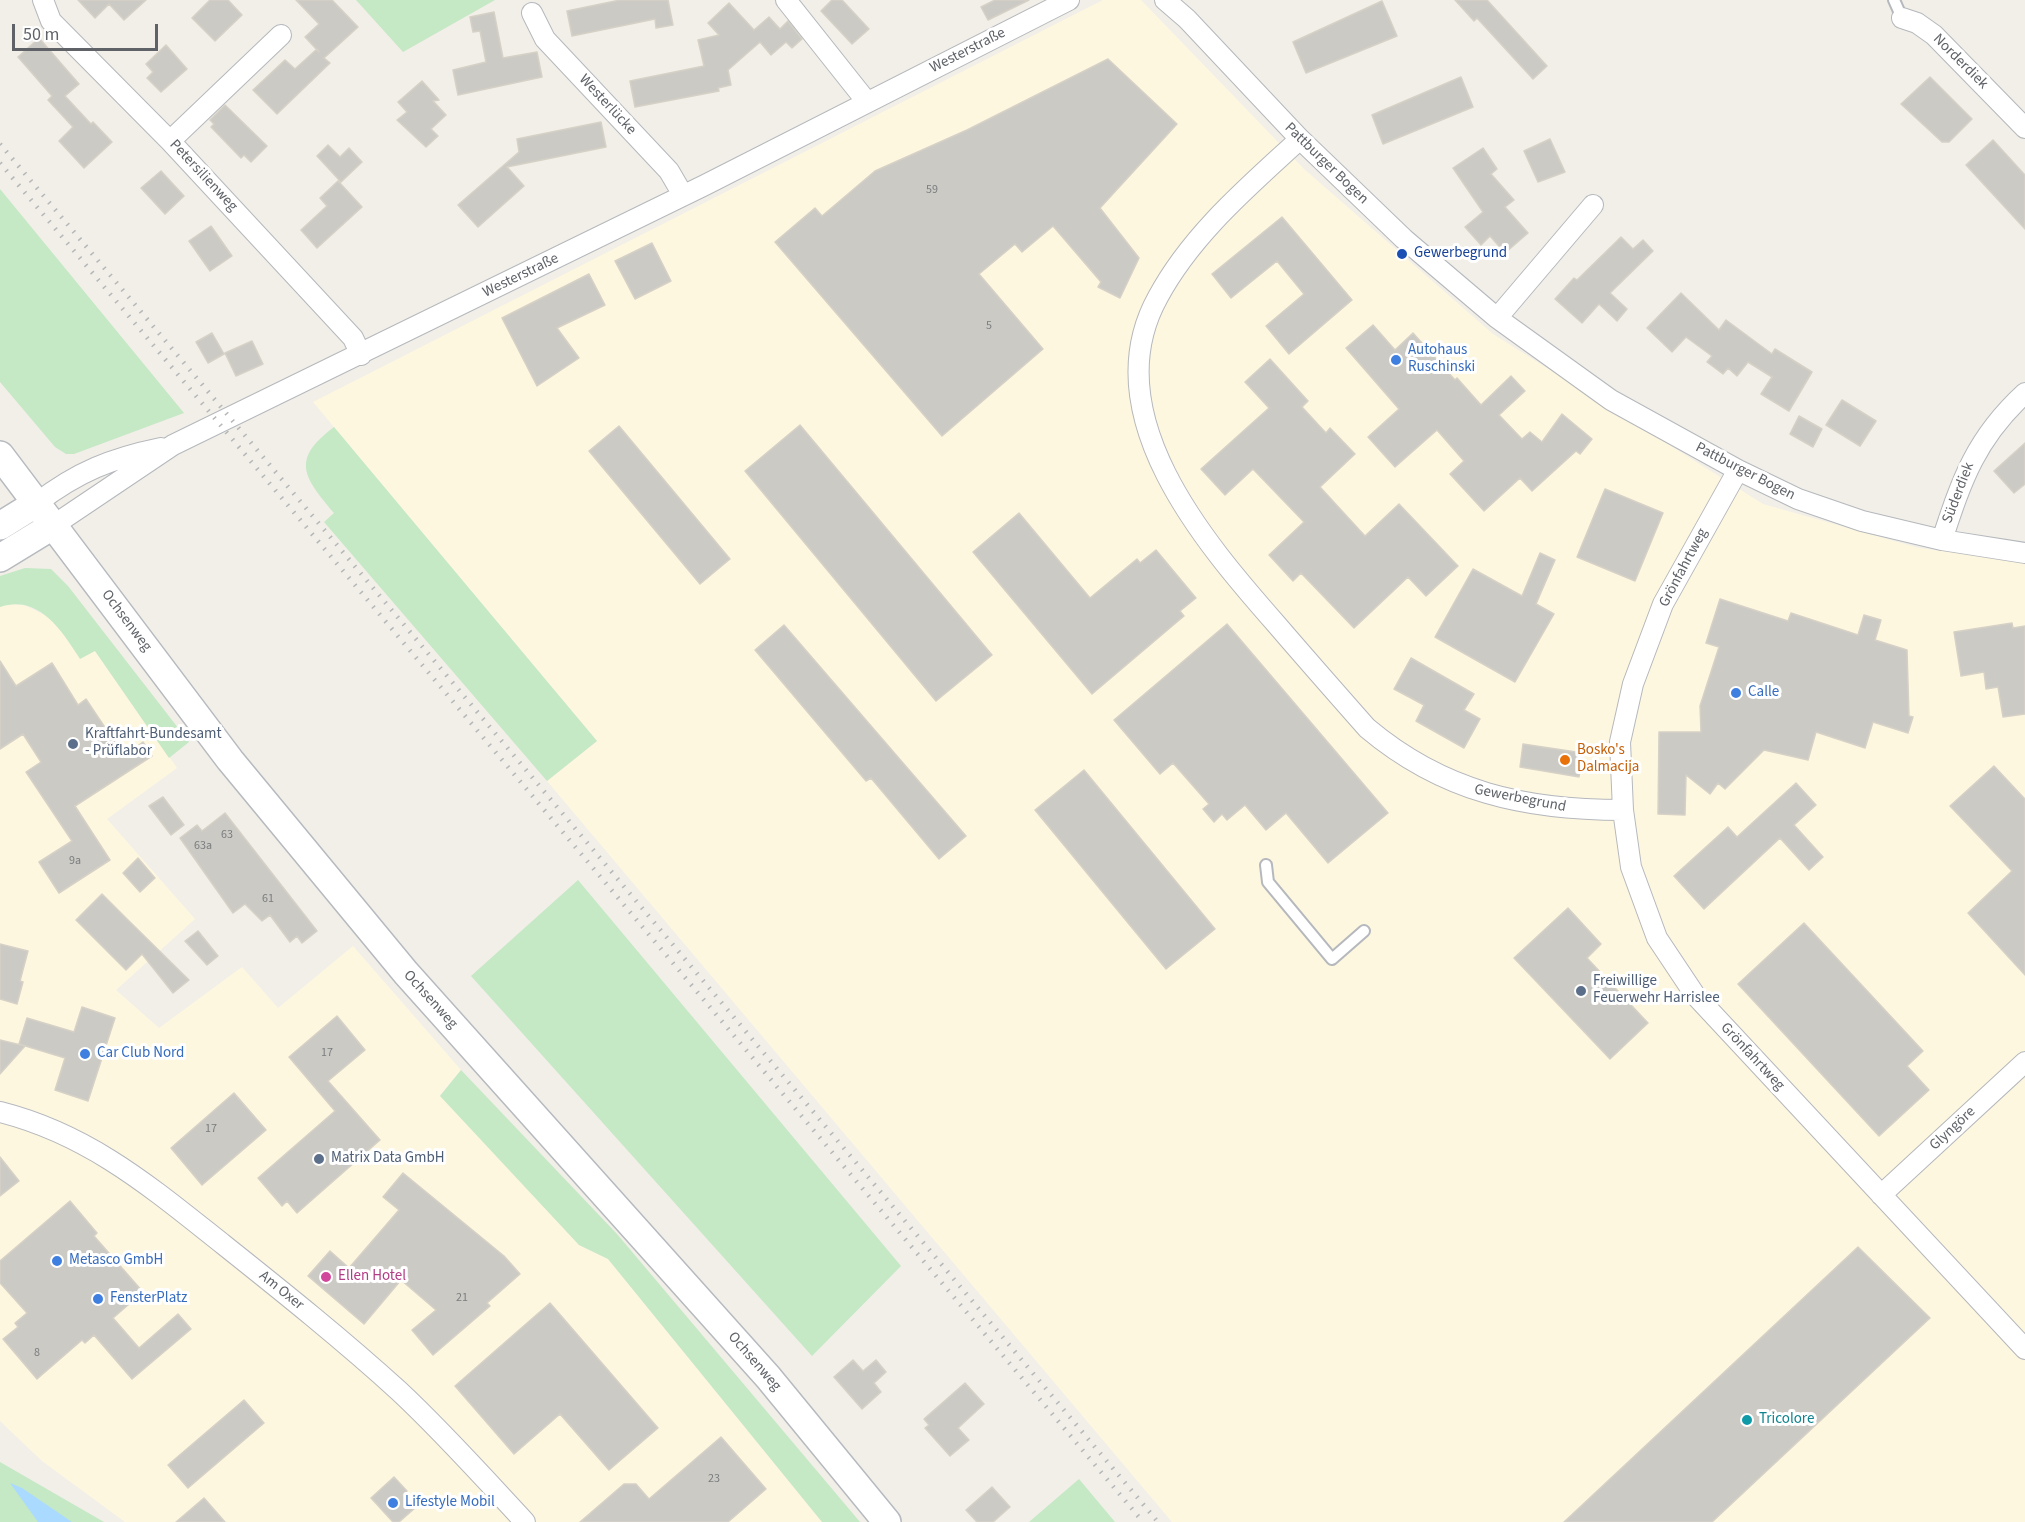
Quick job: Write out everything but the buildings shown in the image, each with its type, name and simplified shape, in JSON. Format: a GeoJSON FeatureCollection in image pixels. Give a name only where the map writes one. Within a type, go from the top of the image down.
{"type":"FeatureCollection","features":[{"type":"Feature","properties":{"kind":"main road","name":"Ochsenweg"},"geometry":{"type":"LineString","coordinates":[[0,455],[230,760],[406,973],[760,1368],[887,1522]]}},
{"type":"Feature","properties":{"kind":"main road"},"geometry":{"type":"LineString","coordinates":[[0,526],[37,503]]}},
{"type":"Feature","properties":{"kind":"main road"},"geometry":{"type":"LineString","coordinates":[[0,558],[54,525]]}},
{"type":"Feature","properties":{"kind":"street","name":"Petersilienweg"},"geometry":{"type":"LineString","coordinates":[[43,0],[51,21],[170,141],[353,338],[361,355]]}},
{"type":"Feature","properties":{"kind":"street"},"geometry":{"type":"LineString","coordinates":[[786,0],[867,102]]}},
{"type":"Feature","properties":{"kind":"street","name":"Westerstraße"},"geometry":{"type":"LineString","coordinates":[[54,525],[173,445],[361,355],[1069,0]]}},
{"type":"Feature","properties":{"kind":"street","name":"Pattburger Bogen"},"geometry":{"type":"LineString","coordinates":[[1165,0],[1187,20],[1300,139],[1404,239],[1497,318],[1611,400],[1738,471],[1808,502],[1862,521],[1942,540],[2025,553]]}},
{"type":"Feature","properties":{"kind":"street","name":"Norderdiek"},"geometry":{"type":"LineString","coordinates":[[1898,9],[1934,35],[2025,128]]}},
{"type":"Feature","properties":{"kind":"street","name":"Westerlücke"},"geometry":{"type":"LineString","coordinates":[[532,13],[545,39],[669,171],[683,195]]}},
{"type":"Feature","properties":{"kind":"street"},"geometry":{"type":"LineString","coordinates":[[170,141],[281,35]]}},
{"type":"Feature","properties":{"kind":"street","name":"Gewerbegrund"},"geometry":{"type":"LineString","coordinates":[[1300,139],[1226,208],[1186,254],[1157,298],[1147,321],[1140,351],[1138,378],[1142,406],[1152,442],[1178,498],[1215,555],[1367,728],[1392,750],[1448,781],[1485,794],[1578,810],[1623,810]]}},
{"type":"Feature","properties":{"kind":"street"},"geometry":{"type":"LineString","coordinates":[[1497,318],[1593,205]]}},
{"type":"Feature","properties":{"kind":"street","name":"Süderdiek"},"geometry":{"type":"LineString","coordinates":[[1942,540],[1963,476],[1985,436],[2025,393]]}},
{"type":"Feature","properties":{"kind":"street","name":"Westerstraße"},"geometry":{"type":"LineString","coordinates":[[37,503],[66,482],[122,456],[173,445]]}},
{"type":"Feature","properties":{"kind":"street","name":"Grönfahrtweg"},"geometry":{"type":"LineString","coordinates":[[1738,471],[1663,604],[1633,684],[1620,741],[1623,810],[1631,867],[1657,938],[1695,995],[2025,1349]]}},
{"type":"Feature","properties":{"kind":"street","name":"Glyngöre"},"geometry":{"type":"LineString","coordinates":[[1881,1196],[2025,1062]]}},
{"type":"Feature","properties":{"kind":"street","name":"Am Oxer"},"geometry":{"type":"LineString","coordinates":[[0,1112],[34,1120],[65,1133],[134,1174],[282,1291],[398,1390],[525,1522]]}},
{"type":"Feature","properties":{"kind":"lane"},"geometry":{"type":"LineString","coordinates":[[1266,865],[1268,882],[1332,959],[1365,931]]}},
{"type":"Feature","properties":{"kind":"shaded area"},"geometry":{"type":"Polygon","coordinates":[[[1103,0],[1141,0],[1304,169],[1493,334],[1763,504],[1919,548],[2025,562],[2025,1522],[1172,1522],[547,781],[597,741],[313,402],[1103,0]]]}},
{"type":"Feature","properties":{"kind":"shaded area"},"geometry":{"type":"Polygon","coordinates":[[[8,604],[24,605],[49,617],[60,628],[80,658],[94,650],[177,768],[107,819],[195,919],[116,990],[159,1028],[242,967],[278,1008],[353,946],[461,1070],[440,1095],[579,1245],[608,1259],[822,1522],[125,1522],[42,1461],[0,1421],[0,607],[8,604]]]}},
{"type":"Feature","properties":{"kind":"green space"},"geometry":{"type":"Polygon","coordinates":[[[356,0],[495,0],[403,52],[356,0]]]}},
{"type":"Feature","properties":{"kind":"green space"},"geometry":{"type":"Polygon","coordinates":[[[0,189],[184,413],[74,454],[66,454],[55,447],[0,382],[0,189]]]}},
{"type":"Feature","properties":{"kind":"green space"},"geometry":{"type":"Polygon","coordinates":[[[334,427],[597,741],[547,781],[324,522],[334,513],[309,479],[306,469],[307,459],[311,449],[334,427]]]}},
{"type":"Feature","properties":{"kind":"green space"},"geometry":{"type":"Polygon","coordinates":[[[25,568],[51,569],[68,586],[189,742],[169,758],[95,651],[80,659],[57,627],[38,610],[14,604],[0,607],[0,576],[25,568]]]}},
{"type":"Feature","properties":{"kind":"green space"},"geometry":{"type":"Polygon","coordinates":[[[578,880],[901,1266],[812,1356],[471,976],[578,880]]]}},
{"type":"Feature","properties":{"kind":"green space"},"geometry":{"type":"Polygon","coordinates":[[[461,1070],[617,1234],[860,1522],[822,1522],[608,1259],[579,1245],[440,1096],[461,1070]]]}},
{"type":"Feature","properties":{"kind":"green space"},"geometry":{"type":"Polygon","coordinates":[[[0,1462],[104,1522],[0,1522],[0,1462]]]}},
{"type":"Feature","properties":{"kind":"green space"},"geometry":{"type":"Polygon","coordinates":[[[1079,1479],[1115,1522],[1029,1522],[1079,1479]]]}},
{"type":"Feature","properties":{"kind":"water"},"geometry":{"type":"Polygon","coordinates":[[[10,1483],[22,1488],[72,1522],[38,1522],[10,1483]]]}},
{"type":"Feature","properties":{"kind":"railway"},"geometry":{"type":"LineString","coordinates":[[0,144],[1158,1522]]}},
{"type":"Feature","properties":{"kind":"railway"},"geometry":{"type":"LineString","coordinates":[[0,163],[1143,1522]]}},
{"type":"Feature","properties":{"kind":"place","name":"Gewerbegrund"},"geometry":{"type":"Point","coordinates":[1402,254]}},
{"type":"Feature","properties":{"kind":"place","name":"Autohaus Ruschinski"},"geometry":{"type":"Point","coordinates":[1396,360]}},
{"type":"Feature","properties":{"kind":"place","name":"Calle"},"geometry":{"type":"Point","coordinates":[1736,693]}},
{"type":"Feature","properties":{"kind":"place","name":"Kraftfahrt-Bundesamt - Prüflabor"},"geometry":{"type":"Point","coordinates":[73,744]}},
{"type":"Feature","properties":{"kind":"place","name":"Bosko's Dalmacija"},"geometry":{"type":"Point","coordinates":[1565,760]}},
{"type":"Feature","properties":{"kind":"place","name":"Freiwillige Feuerwehr Harrislee"},"geometry":{"type":"Point","coordinates":[1581,991]}},
{"type":"Feature","properties":{"kind":"place","name":"Car Club Nord"},"geometry":{"type":"Point","coordinates":[85,1054]}},
{"type":"Feature","properties":{"kind":"place","name":"Matrix Data GmbH"},"geometry":{"type":"Point","coordinates":[319,1159]}},
{"type":"Feature","properties":{"kind":"place","name":"Metasco GmbH"},"geometry":{"type":"Point","coordinates":[57,1261]}},
{"type":"Feature","properties":{"kind":"place","name":"Ellen Hotel"},"geometry":{"type":"Point","coordinates":[326,1277]}},
{"type":"Feature","properties":{"kind":"place","name":"FensterPlatz"},"geometry":{"type":"Point","coordinates":[98,1299]}},
{"type":"Feature","properties":{"kind":"place","name":"Tricolore"},"geometry":{"type":"Point","coordinates":[1747,1420]}},
{"type":"Feature","properties":{"kind":"place","name":"Lifestyle Mobil"},"geometry":{"type":"Point","coordinates":[393,1503]}}]}
